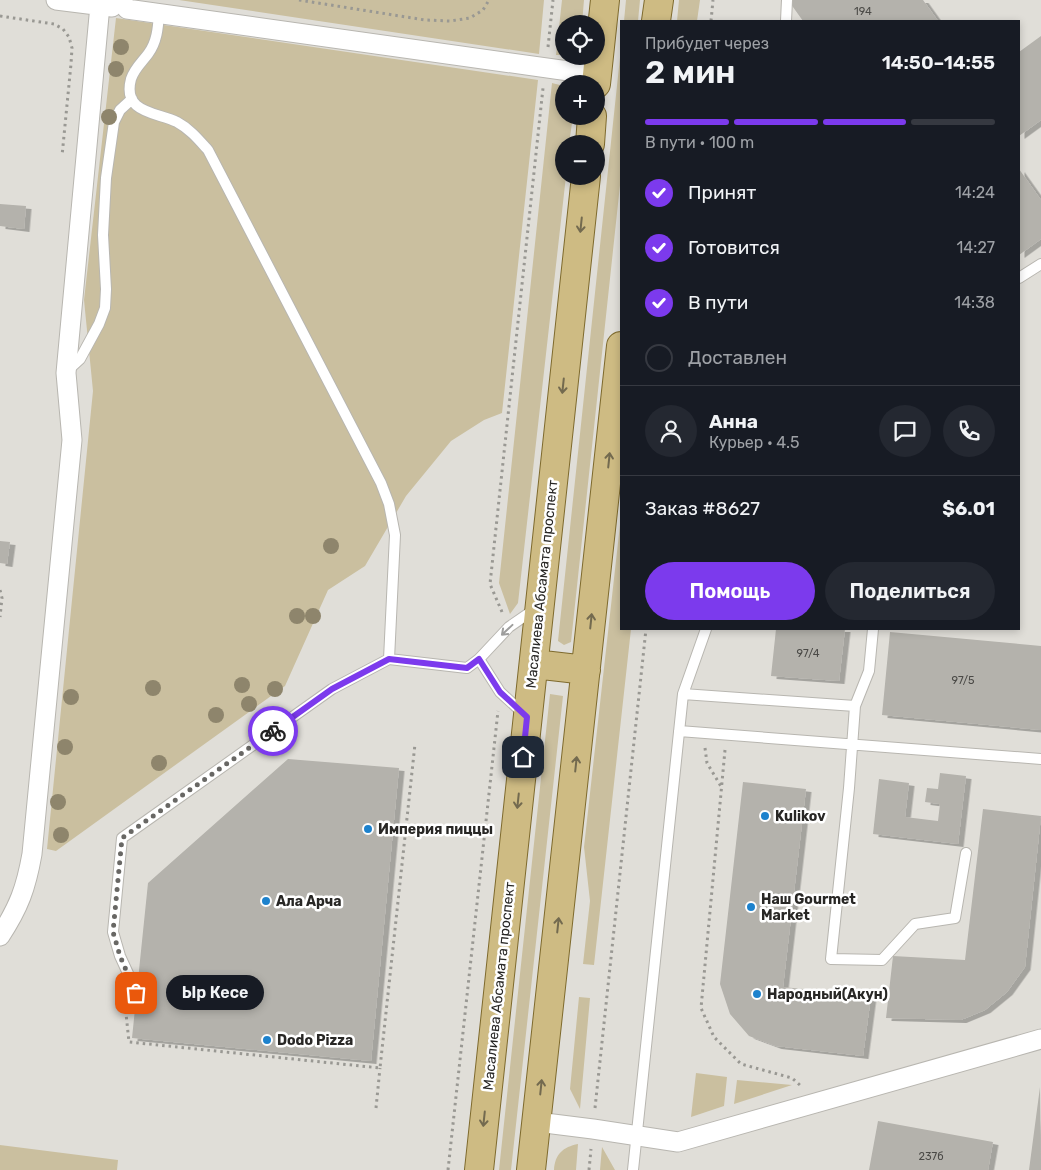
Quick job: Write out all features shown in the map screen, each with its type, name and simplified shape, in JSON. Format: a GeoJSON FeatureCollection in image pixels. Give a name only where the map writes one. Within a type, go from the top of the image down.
{"type":"FeatureCollection","features":[{"type":"Feature","properties":{"kind":"main road"},"geometry":{"type":"LineString","coordinates":[[596,75],[605,0]]}},
{"type":"Feature","properties":{"kind":"main road"},"geometry":{"type":"LineString","coordinates":[[656,20],[659,0]]}},
{"type":"Feature","properties":{"kind":"main road","name":"Масалиева Абсамата проспект"},"geometry":{"type":"LineString","coordinates":[[479,1170],[585,185]]}},
{"type":"Feature","properties":{"kind":"main road"},"geometry":{"type":"LineString","coordinates":[[531,1170],[620,355]]}},
{"type":"Feature","properties":{"kind":"main road"},"geometry":{"type":"LineString","coordinates":[[534,664],[586,670]]}},
{"type":"Feature","properties":{"kind":"street"},"geometry":{"type":"LineString","coordinates":[[56,0],[100,5],[124,5],[159,14],[545,69],[576,75]]}},
{"type":"Feature","properties":{"kind":"street"},"geometry":{"type":"LineString","coordinates":[[0,936],[22,900],[32,854],[72,440],[66,373],[100,5]]}},
{"type":"Feature","properties":{"kind":"street"},"geometry":{"type":"LineString","coordinates":[[537,1122],[593,1128],[678,1142],[1041,1039]]}},
{"type":"Feature","properties":{"kind":"lane"},"geometry":{"type":"LineString","coordinates":[[786,20],[787,0]]}},
{"type":"Feature","properties":{"kind":"lane"},"geometry":{"type":"LineString","coordinates":[[159,14],[157,36],[149,53],[131,77],[130,89],[132,99],[138,107],[147,112],[177,122],[193,133],[208,150],[381,483],[390,504],[395,535],[389,659]]}},
{"type":"Feature","properties":{"kind":"lane"},"geometry":{"type":"LineString","coordinates":[[66,373],[80,358],[99,324],[105,308],[106,289],[103,235],[106,178],[114,122],[120,110],[132,99]]}},
{"type":"Feature","properties":{"kind":"lane"},"geometry":{"type":"LineString","coordinates":[[1020,277],[1041,264]]}},
{"type":"Feature","properties":{"kind":"lane"},"geometry":{"type":"LineString","coordinates":[[136,993],[120,956],[113,932],[122,838],[332,689],[389,659],[467,668],[479,659],[509,627],[540,606]]}},
{"type":"Feature","properties":{"kind":"lane"},"geometry":{"type":"LineString","coordinates":[[633,1170],[683,694],[706,630]]}},
{"type":"Feature","properties":{"kind":"lane"},"geometry":{"type":"LineString","coordinates":[[873,630],[869,671],[855,706],[831,959],[882,960],[915,924],[955,918],[966,853]]}},
{"type":"Feature","properties":{"kind":"lane"},"geometry":{"type":"LineString","coordinates":[[479,659],[500,692],[527,717]]}},
{"type":"Feature","properties":{"kind":"lane"},"geometry":{"type":"LineString","coordinates":[[683,694],[855,706]]}},
{"type":"Feature","properties":{"kind":"lane"},"geometry":{"type":"LineString","coordinates":[[679,731],[1041,759]]}},
{"type":"Feature","properties":{"kind":"path"},"geometry":{"type":"LineString","coordinates":[[299,0],[425,20],[450,21],[470,18],[483,10],[489,0]]}},
{"type":"Feature","properties":{"kind":"path"},"geometry":{"type":"LineString","coordinates":[[545,69],[553,0]]}},
{"type":"Feature","properties":{"kind":"path"},"geometry":{"type":"LineString","coordinates":[[711,20],[713,0]]}},
{"type":"Feature","properties":{"kind":"path"},"geometry":{"type":"LineString","coordinates":[[0,16],[54,24],[63,29],[69,37],[72,48],[62,156]]}},
{"type":"Feature","properties":{"kind":"path"},"geometry":{"type":"LineString","coordinates":[[0,590],[2,598],[0,617]]}},
{"type":"Feature","properties":{"kind":"path"},"geometry":{"type":"LineString","coordinates":[[589,1170],[646,630]]}},
{"type":"Feature","properties":{"kind":"path"},"geometry":{"type":"LineString","coordinates":[[703,733],[707,763],[722,788]]}},
{"type":"Feature","properties":{"kind":"path"},"geometry":{"type":"LineString","coordinates":[[727,735],[701,1008],[714,1036],[741,1064],[792,1078],[820,1102]]}},
{"type":"Feature","properties":{"kind":"path"},"geometry":{"type":"LineString","coordinates":[[376,1108],[415,744]]}},
{"type":"Feature","properties":{"kind":"path"},"geometry":{"type":"LineString","coordinates":[[124,994],[129,1042],[380,1068]]}},
{"type":"Feature","properties":{"kind":"shaded area"},"geometry":{"type":"Polygon","coordinates":[[[179,0],[544,0],[539,54],[179,0]]]}},
{"type":"Feature","properties":{"kind":"shaded area"},"geometry":{"type":"Polygon","coordinates":[[[562,0],[584,0],[583,15],[560,15],[562,0]]]}},
{"type":"Feature","properties":{"kind":"shaded area"},"geometry":{"type":"Polygon","coordinates":[[[626,0],[640,0],[638,20],[624,20],[626,0]]]}},
{"type":"Feature","properties":{"kind":"shaded area"},"geometry":{"type":"Polygon","coordinates":[[[679,0],[700,0],[697,20],[677,20],[679,0]]]}},
{"type":"Feature","properties":{"kind":"shaded area"},"geometry":{"type":"Polygon","coordinates":[[[116,18],[538,80],[502,413],[484,420],[451,441],[406,496],[365,566],[328,590],[285,686],[56,851],[47,849],[93,391],[84,300],[116,18]]]}},
{"type":"Feature","properties":{"kind":"shaded area"},"geometry":{"type":"Polygon","coordinates":[[[620,57],[620,185],[571,642],[564,645],[558,641],[620,57]]]}},
{"type":"Feature","properties":{"kind":"shaded area"},"geometry":{"type":"Polygon","coordinates":[[[552,83],[555,84],[555,125],[572,125],[570,135],[555,135],[555,185],[565,185],[518,603],[510,614],[499,583],[552,83]]]}},
{"type":"Feature","properties":{"kind":"shaded area"},"geometry":{"type":"Polygon","coordinates":[[[620,525],[620,630],[631,630],[594,965],[583,964],[590,901],[584,847],[620,525]]]}},
{"type":"Feature","properties":{"kind":"shaded area"},"geometry":{"type":"Polygon","coordinates":[[[550,694],[563,696],[511,1170],[499,1170],[550,694]]]}},
{"type":"Feature","properties":{"kind":"shaded area"},"geometry":{"type":"Polygon","coordinates":[[[579,997],[590,998],[580,1109],[570,1089],[579,997]]]}},
{"type":"Feature","properties":{"kind":"shaded area"},"geometry":{"type":"Polygon","coordinates":[[[696,1073],[727,1077],[724,1106],[691,1117],[696,1073]]]}},
{"type":"Feature","properties":{"kind":"shaded area"},"geometry":{"type":"Polygon","coordinates":[[[737,1080],[792,1085],[734,1104],[737,1080]]]}},
{"type":"Feature","properties":{"kind":"shaded area"},"geometry":{"type":"Polygon","coordinates":[[[578,1144],[576,1170],[554,1170],[556,1160],[561,1152],[568,1147],[578,1144]]]}},
{"type":"Feature","properties":{"kind":"shaded area"},"geometry":{"type":"Polygon","coordinates":[[[0,1145],[118,1160],[117,1170],[0,1170],[0,1145]]]}},
{"type":"Feature","properties":{"kind":"shaded area"},"geometry":{"type":"Polygon","coordinates":[[[602,1147],[615,1170],[600,1170],[602,1147]]]}},
{"type":"Feature","properties":{"kind":"building"},"geometry":{"type":"Polygon","coordinates":[[[788,0],[923,0],[937,20],[802,20],[788,0]]]}},
{"type":"Feature","properties":{"kind":"building"},"geometry":{"type":"Polygon","coordinates":[[[1041,36],[1041,120],[1020,135],[1020,51],[1041,36]]]}},
{"type":"Feature","properties":{"kind":"building"},"geometry":{"type":"Polygon","coordinates":[[[1020,170],[1041,200],[1041,239],[1020,254],[1020,170]]]}},
{"type":"Feature","properties":{"kind":"building"},"geometry":{"type":"Polygon","coordinates":[[[0,204],[26,206],[24,229],[0,226],[0,204]]]}},
{"type":"Feature","properties":{"kind":"building"},"geometry":{"type":"Polygon","coordinates":[[[0,541],[10,542],[7,564],[0,563],[0,541]]]}},
{"type":"Feature","properties":{"kind":"building"},"geometry":{"type":"Polygon","coordinates":[[[776,630],[845,630],[839,681],[771,676],[776,630]]]}},
{"type":"Feature","properties":{"kind":"building"},"geometry":{"type":"Polygon","coordinates":[[[890,632],[1041,646],[1041,730],[882,715],[890,632]]]}},
{"type":"Feature","properties":{"kind":"building","name":"Ала Арча"},"geometry":{"type":"Polygon","coordinates":[[[288,759],[399,768],[371,1061],[132,1038],[148,883],[288,759]]]}},
{"type":"Feature","properties":{"kind":"building"},"geometry":{"type":"Polygon","coordinates":[[[940,773],[966,776],[958,844],[873,834],[879,779],[909,783],[905,817],[938,821],[940,804],[925,802],[927,788],[938,789],[940,773]]]}},
{"type":"Feature","properties":{"kind":"building"},"geometry":{"type":"Polygon","coordinates":[[[743,782],[806,789],[783,987],[871,996],[863,1056],[776,1046],[749,1036],[730,1014],[720,984],[743,782]]]}},
{"type":"Feature","properties":{"kind":"building"},"geometry":{"type":"Polygon","coordinates":[[[983,809],[1041,816],[1025,967],[1007,992],[985,1010],[961,1020],[886,1018],[893,956],[965,960],[983,809]]]}},
{"type":"Feature","properties":{"kind":"building"},"geometry":{"type":"Polygon","coordinates":[[[1040,1087],[1041,1170],[1029,1170],[1040,1087]]]}},
{"type":"Feature","properties":{"kind":"building"},"geometry":{"type":"Polygon","coordinates":[[[878,1121],[993,1142],[988,1170],[869,1170],[878,1121]]]}},
{"type":"Feature","properties":{"kind":"way so far"},"geometry":{"type":"LineString","coordinates":[[136,993],[120,956],[113,932],[122,838],[273,731]]}},
{"type":"Feature","properties":{"kind":"place","name":"Kulikov"},"geometry":{"type":"Point","coordinates":[765,816]}},
{"type":"Feature","properties":{"kind":"place","name":"Империя пиццы"},"geometry":{"type":"Point","coordinates":[368,829]}},
{"type":"Feature","properties":{"kind":"place","name":"Ала Арча"},"geometry":{"type":"Point","coordinates":[266,901]}},
{"type":"Feature","properties":{"kind":"place","name":"Наш Gourmet Market"},"geometry":{"type":"Point","coordinates":[751,907]}},
{"type":"Feature","properties":{"kind":"place","name":"Ыр Кесе"},"geometry":{"type":"Point","coordinates":[136,993]}},
{"type":"Feature","properties":{"kind":"place","name":"Народный(Акун)"},"geometry":{"type":"Point","coordinates":[757,994]}},
{"type":"Feature","properties":{"kind":"place","name":"Dodo Pizza"},"geometry":{"type":"Point","coordinates":[267,1040]}},
{"type":"Feature","properties":{"kind":"route"},"geometry":{"type":"LineString","coordinates":[[273,731],[332,689],[389,659],[467,668],[479,659],[500,692],[527,717],[523,757]]}}]}
